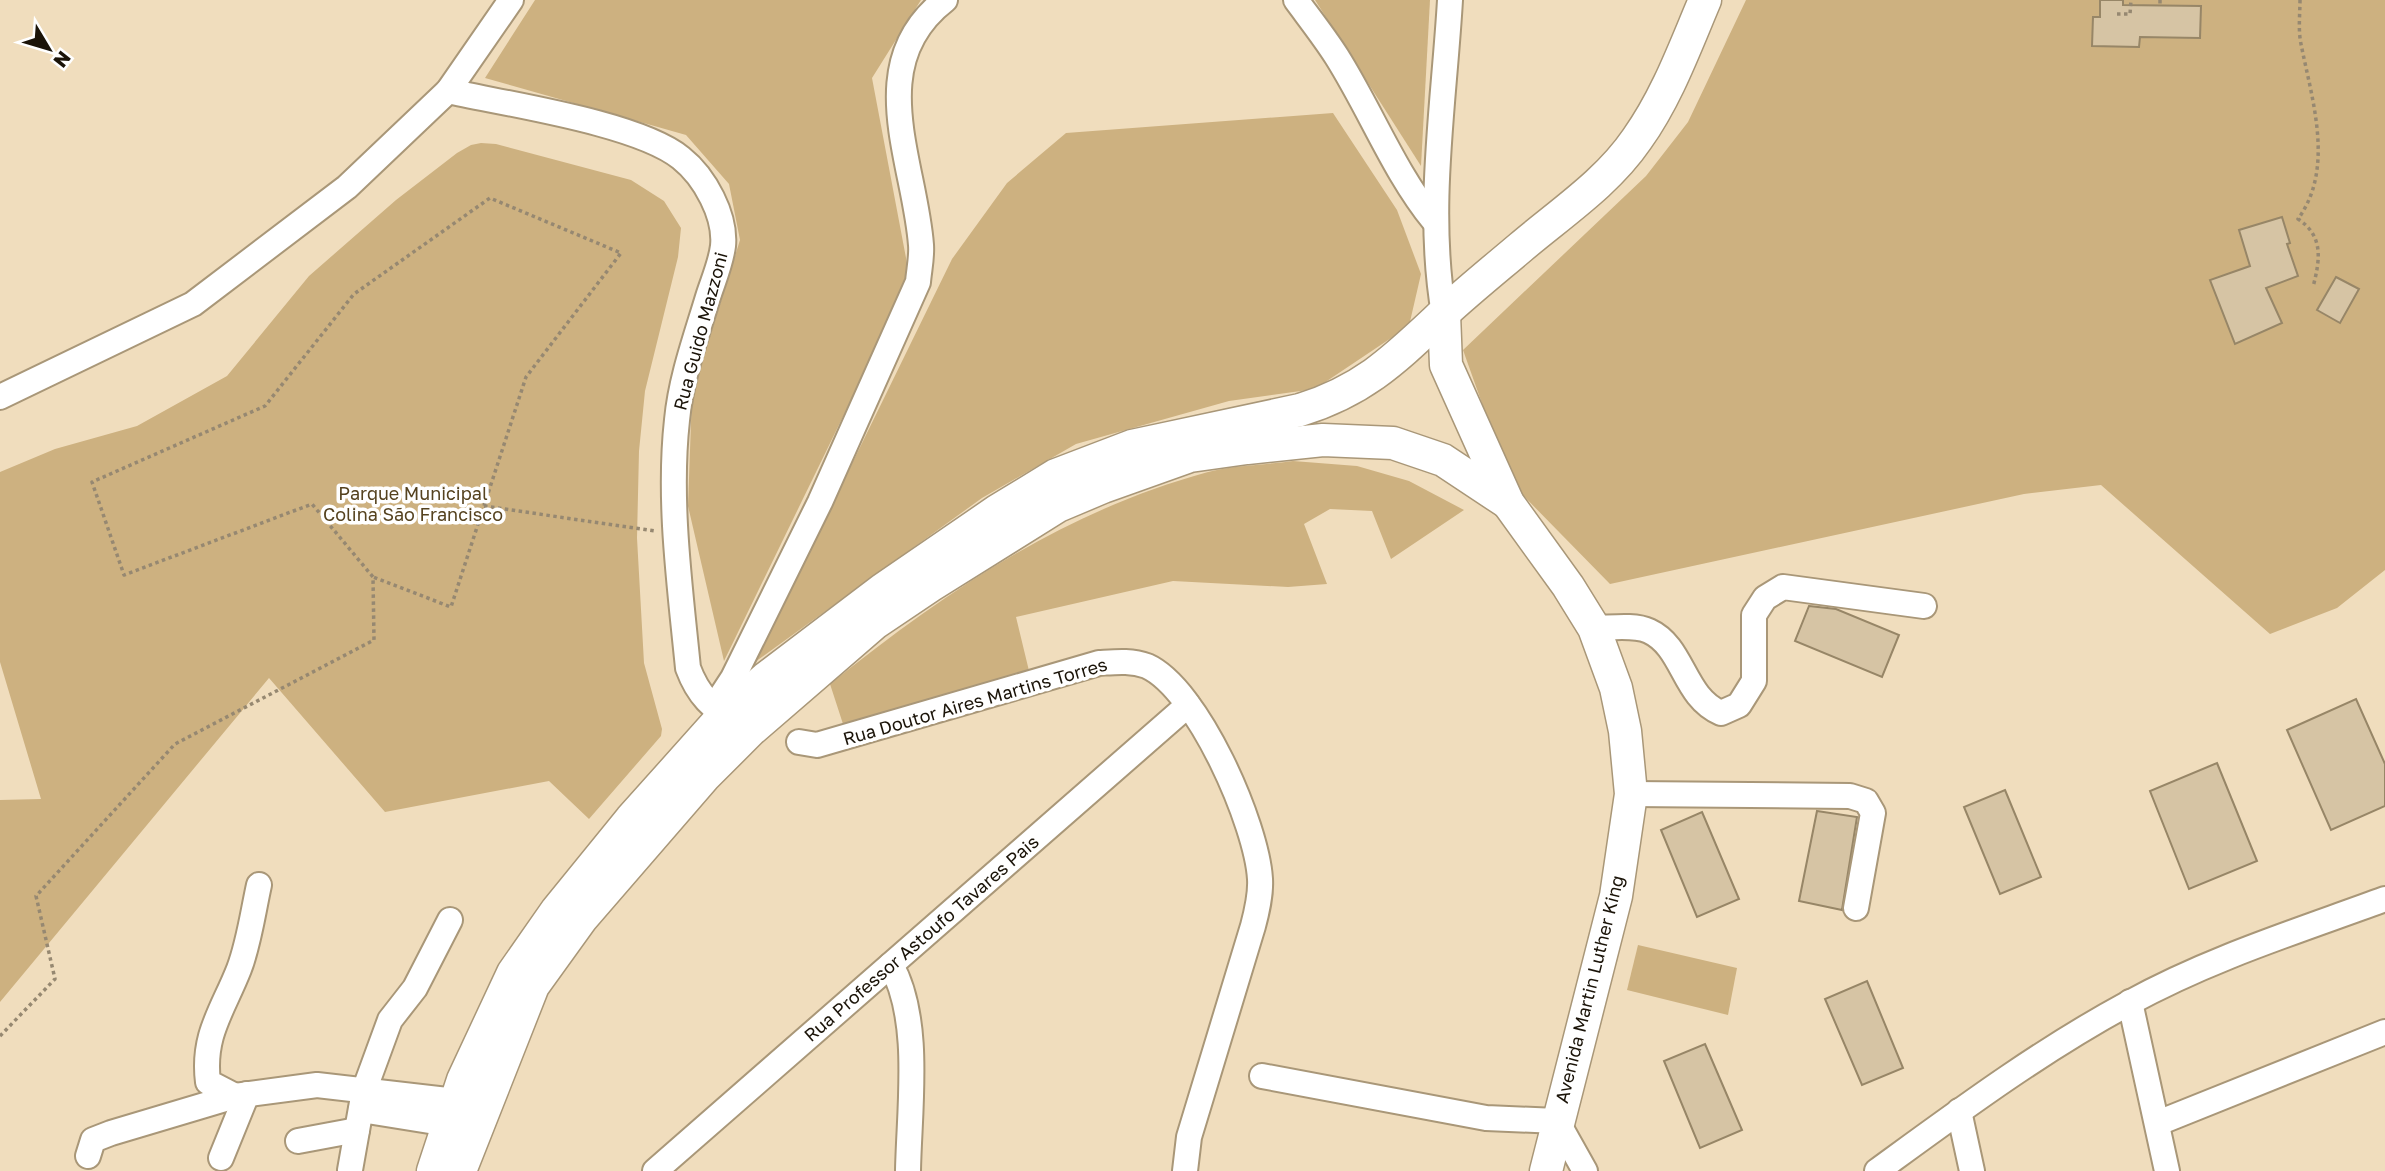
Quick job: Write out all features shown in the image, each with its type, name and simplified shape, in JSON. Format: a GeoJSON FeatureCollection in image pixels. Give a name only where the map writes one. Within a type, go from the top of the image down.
{"type":"FeatureCollection","features":[{"type":"Feature","properties":{"kind":"main road"},"geometry":{"type":"LineString","coordinates":[[433,1171],[452,1113],[523,980],[582,918],[635,856],[730,717],[766,678],[882,590],[997,511],[1056,475],[1132,446],[1300,410],[1326,402],[1360,385],[1407,351],[1444,314],[1590,192],[1637,139],[1669,82],[1705,0]]}},
{"type":"Feature","properties":{"kind":"main road","name":"Avenida Martin Luther King"},"geometry":{"type":"LineString","coordinates":[[1444,314],[1446,365],[1508,503],[1569,586],[1594,628],[1616,688],[1625,731],[1630,794],[1616,896],[1546,1171]]}},
{"type":"Feature","properties":{"kind":"main road"},"geometry":{"type":"LineString","coordinates":[[1407,351],[1433,356],[1446,365]]}},
{"type":"Feature","properties":{"kind":"main road"},"geometry":{"type":"LineString","coordinates":[[1360,385],[1351,403],[1351,419],[1355,430],[1367,440]]}},
{"type":"Feature","properties":{"kind":"main road"},"geometry":{"type":"LineString","coordinates":[[1443,460],[1465,452],[1477,432]]}},
{"type":"Feature","properties":{"kind":"main road","name":"Avenida Martin Luther King"},"geometry":{"type":"LineString","coordinates":[[730,717],[1059,506],[1146,470],[1190,456],[1294,442],[1367,440],[1392,443],[1443,460],[1508,503]]}},
{"type":"Feature","properties":{"kind":"main road"},"geometry":{"type":"LineString","coordinates":[[460,1171],[523,980]]}},
{"type":"Feature","properties":{"kind":"street"},"geometry":{"type":"LineString","coordinates":[[0,397],[194,304],[347,187],[448,91],[511,0]]}},
{"type":"Feature","properties":{"kind":"street"},"geometry":{"type":"LineString","coordinates":[[730,717],[733,678],[820,502],[918,282],[921,246],[899,133],[900,68],[925,16],[945,0]]}},
{"type":"Feature","properties":{"kind":"street"},"geometry":{"type":"LineString","coordinates":[[1296,0],[1338,58],[1377,131],[1434,221]]}},
{"type":"Feature","properties":{"kind":"street"},"geometry":{"type":"LineString","coordinates":[[1444,314],[1437,272],[1434,221],[1450,0]]}},
{"type":"Feature","properties":{"kind":"street","name":"Rua Guido Mazzoni"},"geometry":{"type":"LineString","coordinates":[[448,91],[607,126],[650,143],[681,158],[705,186],[720,215],[723,245],[685,373],[677,419],[674,475],[688,668],[696,690],[730,717]]}},
{"type":"Feature","properties":{"kind":"street"},"geometry":{"type":"LineString","coordinates":[[1594,628],[1649,631],[1668,645],[1706,706],[1721,713],[1739,705],[1754,681],[1754,615],[1765,598],[1783,587],[1924,606]]}},
{"type":"Feature","properties":{"kind":"street","name":"Rua Doutor Aires Martins Torres"},"geometry":{"type":"LineString","coordinates":[[799,742],[817,745],[1099,663],[1125,661],[1148,667],[1188,705],[1208,735],[1231,780],[1254,845],[1261,877],[1260,900],[1189,1137],[1185,1171]]}},
{"type":"Feature","properties":{"kind":"street","name":"Rua Professor Astoufo Tavares Pais"},"geometry":{"type":"LineString","coordinates":[[655,1171],[1188,705]]}},
{"type":"Feature","properties":{"kind":"street"},"geometry":{"type":"LineString","coordinates":[[1630,794],[1850,796],[1866,801],[1873,813],[1856,908]]}},
{"type":"Feature","properties":{"kind":"street"},"geometry":{"type":"LineString","coordinates":[[241,1095],[208,1082],[205,1060],[215,1019],[240,968],[259,885]]}},
{"type":"Feature","properties":{"kind":"street"},"geometry":{"type":"LineString","coordinates":[[1877,1171],[1959,1111],[2066,1040],[2130,1002],[2246,947],[2385,899]]}},
{"type":"Feature","properties":{"kind":"street"},"geometry":{"type":"LineString","coordinates":[[350,1170],[360,1110],[390,1020],[415,988],[450,920]]}},
{"type":"Feature","properties":{"kind":"street"},"geometry":{"type":"LineString","coordinates":[[891,965],[906,1002],[910,1054],[908,1171]]}},
{"type":"Feature","properties":{"kind":"street"},"geometry":{"type":"LineString","coordinates":[[2130,1002],[2167,1171]]}},
{"type":"Feature","properties":{"kind":"street"},"geometry":{"type":"LineString","coordinates":[[2158,1123],[2385,1032]]}},
{"type":"Feature","properties":{"kind":"street"},"geometry":{"type":"LineString","coordinates":[[1262,1076],[1486,1118],[1557,1121],[1585,1171]]}},
{"type":"Feature","properties":{"kind":"street"},"geometry":{"type":"LineString","coordinates":[[88,1156],[93,1140],[111,1133],[241,1095],[317,1085],[360,1110],[452,1113]]}},
{"type":"Feature","properties":{"kind":"street"},"geometry":{"type":"LineString","coordinates":[[221,1158],[241,1095]]}},
{"type":"Feature","properties":{"kind":"street"},"geometry":{"type":"LineString","coordinates":[[298,1141],[360,1110]]}},
{"type":"Feature","properties":{"kind":"street"},"geometry":{"type":"LineString","coordinates":[[1959,1111],[1972,1171]]}},
{"type":"Feature","properties":{"kind":"path"},"geometry":{"type":"LineString","coordinates":[[2117,14],[2130,14],[2131,0]]}},
{"type":"Feature","properties":{"kind":"path"},"geometry":{"type":"LineString","coordinates":[[2300,0],[2300,42],[2311,80],[2319,150],[2310,202],[2298,219],[2311,228],[2319,248],[2313,287]]}},
{"type":"Feature","properties":{"kind":"path"},"geometry":{"type":"LineString","coordinates":[[490,198],[621,253],[526,377],[451,607],[373,578],[312,504],[124,575],[92,482],[265,406],[354,294],[490,198]]}},
{"type":"Feature","properties":{"kind":"path"},"geometry":{"type":"LineString","coordinates":[[484,506],[677,535]]}},
{"type":"Feature","properties":{"kind":"path"},"geometry":{"type":"LineString","coordinates":[[0,1036],[55,979],[36,896],[175,744],[374,640],[373,578]]}},
{"type":"Feature","properties":{"kind":"green space"},"geometry":{"type":"Polygon","coordinates":[[[535,0],[921,0],[872,78],[910,279],[724,661],[688,506],[692,394],[740,240],[729,184],[686,135],[485,78],[535,0]]]}},
{"type":"Feature","properties":{"kind":"green space"},"geometry":{"type":"Polygon","coordinates":[[[1315,0],[1430,0],[1421,166],[1315,0]]]}},
{"type":"Feature","properties":{"kind":"green space"},"geometry":{"type":"Polygon","coordinates":[[[1746,0],[2385,0],[2385,570],[2337,608],[2270,634],[2101,485],[2024,494],[1610,584],[1510,482],[1463,350],[1646,176],[1688,122],[1746,0]]]}},
{"type":"Feature","properties":{"kind":"green space"},"geometry":{"type":"Polygon","coordinates":[[[1333,113],[1397,210],[1421,274],[1409,326],[1315,389],[1229,401],[1076,444],[982,498],[755,662],[952,259],[1007,183],[1066,133],[1333,113]]]}},
{"type":"Feature","properties":{"kind":"green space","name":"Parque Municipal Colina São Francisco"},"geometry":{"type":"Polygon","coordinates":[[[481,143],[496,144],[631,180],[664,201],[681,228],[678,257],[645,391],[639,451],[637,538],[644,663],[662,729],[661,736],[589,819],[549,781],[385,812],[269,678],[0,1002],[0,800],[41,799],[0,662],[0,472],[55,449],[137,426],[227,376],[309,276],[396,200],[457,153],[481,143]]]}},
{"type":"Feature","properties":{"kind":"green space"},"geometry":{"type":"Polygon","coordinates":[[[1293,461],[1357,466],[1409,481],[1464,510],[1391,559],[1372,511],[1330,509],[1304,524],[1327,584],[1288,587],[1173,581],[1016,617],[1030,675],[843,724],[830,684],[918,617],[1008,558],[1104,509],[1155,489],[1208,472],[1293,461]]]}},
{"type":"Feature","properties":{"kind":"green space"},"geometry":{"type":"Polygon","coordinates":[[[1638,945],[1737,968],[1728,1015],[1627,990],[1638,945]]]}},
{"type":"Feature","properties":{"kind":"building"},"geometry":{"type":"Polygon","coordinates":[[[2100,0],[2123,0],[2123,5],[2201,6],[2200,38],[2140,37],[2139,47],[2092,46],[2093,17],[2100,17],[2100,0]]]}},
{"type":"Feature","properties":{"kind":"building"},"geometry":{"type":"Polygon","coordinates":[[[2282,217],[2290,243],[2287,244],[2298,276],[2266,288],[2282,323],[2235,344],[2210,280],[2250,266],[2239,230],[2282,217]]]}},
{"type":"Feature","properties":{"kind":"building"},"geometry":{"type":"Polygon","coordinates":[[[2336,277],[2359,289],[2340,323],[2317,310],[2336,277]]]}},
{"type":"Feature","properties":{"kind":"building"},"geometry":{"type":"Polygon","coordinates":[[[1809,606],[1836,609],[1899,635],[1882,677],[1795,641],[1809,606]]]}},
{"type":"Feature","properties":{"kind":"building"},"geometry":{"type":"Polygon","coordinates":[[[2356,699],[2385,764],[2385,806],[2331,830],[2287,730],[2356,699]]]}},
{"type":"Feature","properties":{"kind":"building"},"geometry":{"type":"Polygon","coordinates":[[[2217,763],[2257,861],[2189,889],[2150,791],[2217,763]]]}},
{"type":"Feature","properties":{"kind":"building"},"geometry":{"type":"Polygon","coordinates":[[[2005,790],[2041,877],[2000,894],[1964,807],[2005,790]]]}},
{"type":"Feature","properties":{"kind":"building"},"geometry":{"type":"Polygon","coordinates":[[[1817,811],[1857,817],[1842,910],[1799,901],[1817,811]]]}},
{"type":"Feature","properties":{"kind":"building"},"geometry":{"type":"Polygon","coordinates":[[[1702,812],[1739,899],[1697,917],[1661,830],[1702,812]]]}},
{"type":"Feature","properties":{"kind":"building"},"geometry":{"type":"Polygon","coordinates":[[[1867,981],[1903,1068],[1862,1085],[1825,999],[1867,981]]]}},
{"type":"Feature","properties":{"kind":"building"},"geometry":{"type":"Polygon","coordinates":[[[1705,1044],[1742,1130],[1700,1148],[1664,1061],[1705,1044]]]}}]}
